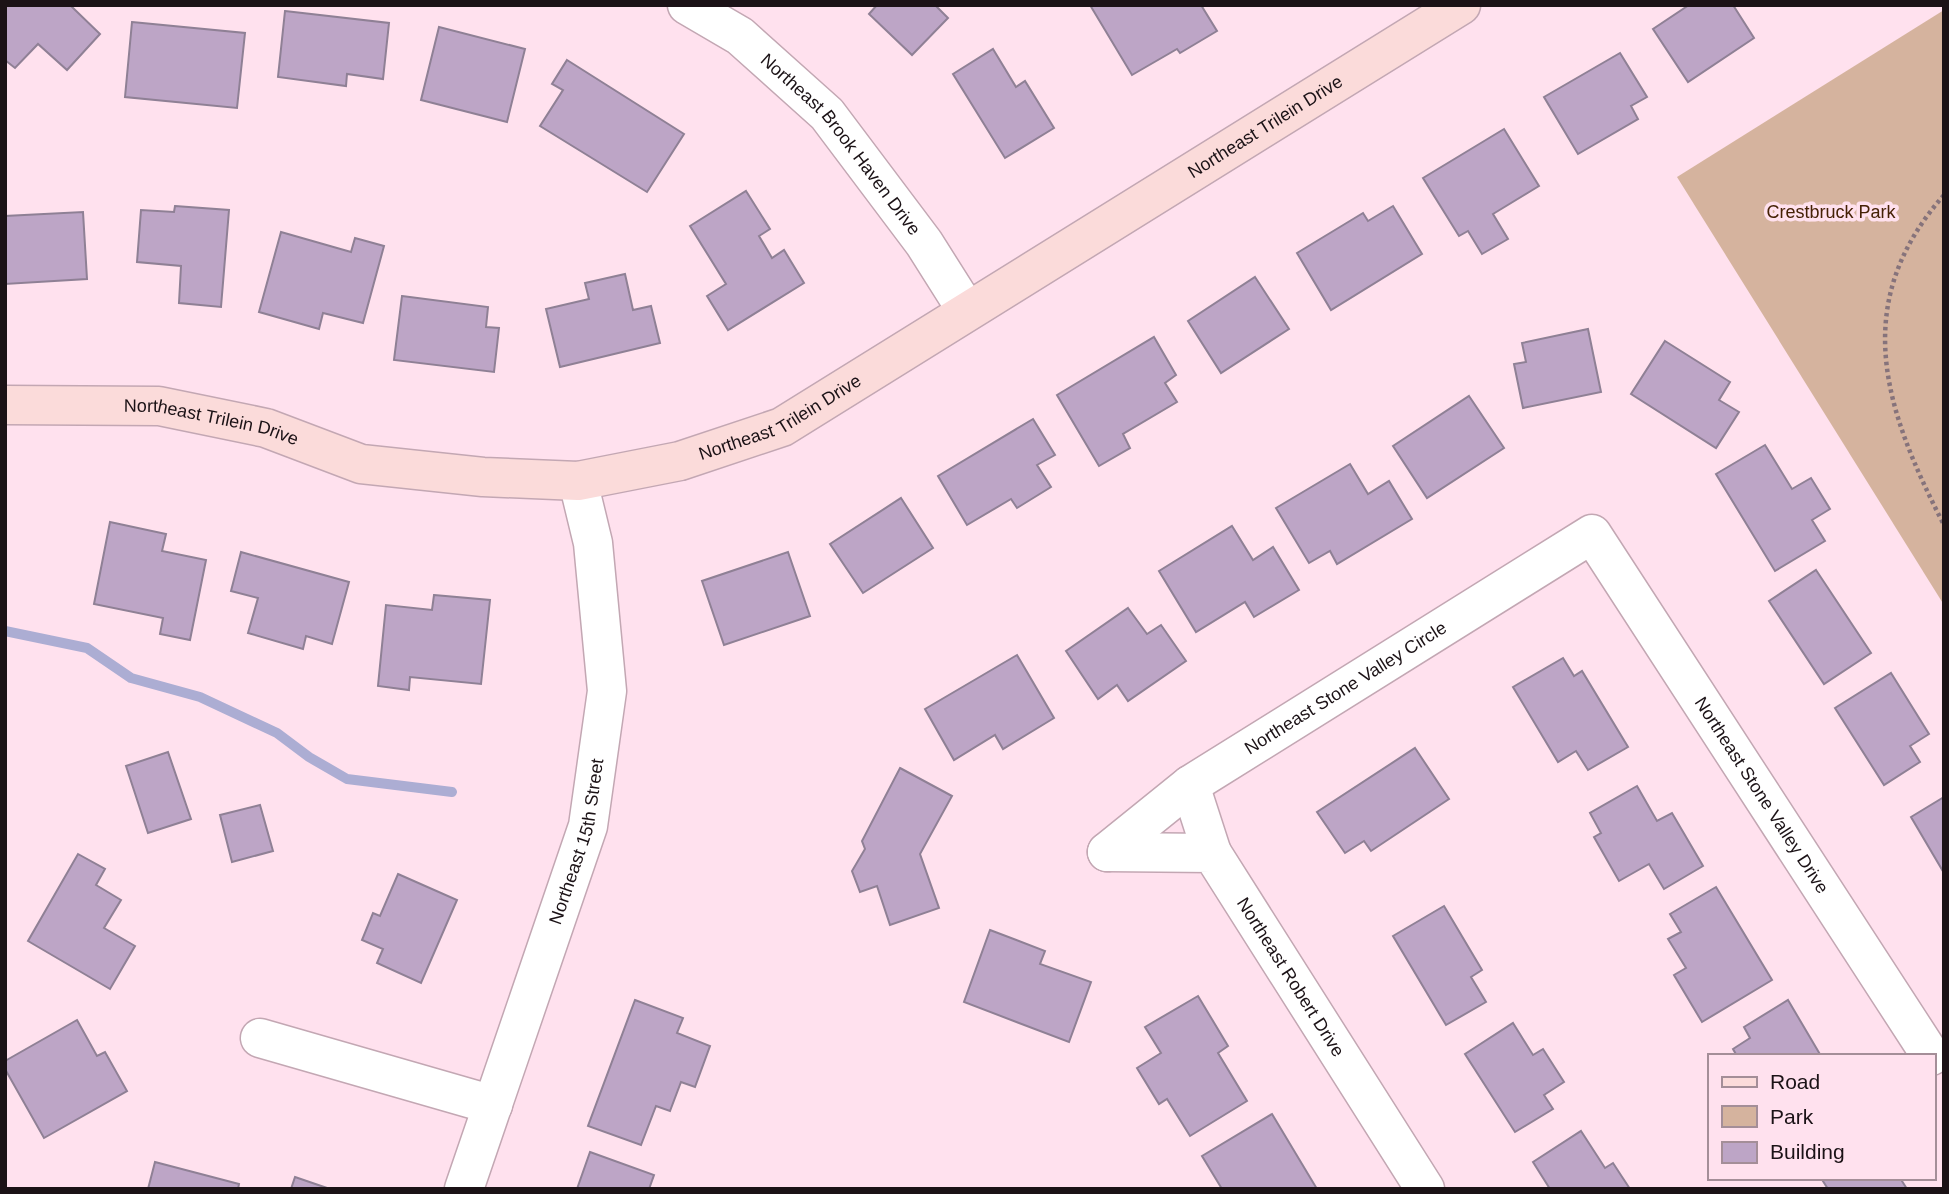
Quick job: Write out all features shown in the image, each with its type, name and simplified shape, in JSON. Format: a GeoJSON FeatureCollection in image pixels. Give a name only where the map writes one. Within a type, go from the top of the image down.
{"type":"FeatureCollection","features":[{"type":"Feature","properties":{"kind":"street","name":"Northeast Brook Haven Drive"},"geometry":{"type":"LineString","coordinates":[[687,5],[740,36],[827,114],[924,243],[967,311]]}},
{"type":"Feature","properties":{"kind":"street","name":"Northeast Trilein Drive"},"geometry":{"type":"LineString","coordinates":[[5,405],[159,406],[266,428],[361,464],[483,477],[578,481],[680,461],[782,427],[1461,5]]}},
{"type":"Feature","properties":{"kind":"street","name":"Northeast 15th Street"},"geometry":{"type":"LineString","coordinates":[[464,1189],[584,839],[595,797],[607,691],[593,543],[578,481]]}},
{"type":"Feature","properties":{"kind":"street","name":"Northeast Stone Valley Circle"},"geometry":{"type":"LineString","coordinates":[[1212,853],[1107,852],[1190,785],[1592,534]]}},
{"type":"Feature","properties":{"kind":"street","name":"Northeast Stone Valley Drive"},"geometry":{"type":"LineString","coordinates":[[1592,534],[1929,1054]]}},
{"type":"Feature","properties":{"kind":"street","name":"Northeast Robert Drive"},"geometry":{"type":"LineString","coordinates":[[1190,785],[1212,853],[1425,1189]]}},
{"type":"Feature","properties":{"kind":"street"},"geometry":{"type":"LineString","coordinates":[[260,1038],[493,1105]]}},
{"type":"Feature","properties":{"kind":"path"},"geometry":{"type":"LineString","coordinates":[[1944,195],[1920,222],[1898,266],[1887,314],[1884,363],[1895,415],[1917,471],[1944,525]]}},
{"type":"Feature","properties":{"kind":"green space","name":"Crestbruck Park"},"geometry":{"type":"Polygon","coordinates":[[[1944,10],[1944,605],[1677,177],[1944,10]]]}},
{"type":"Feature","properties":{"kind":"building"},"geometry":{"type":"Polygon","coordinates":[[[5,5],[70,5],[100,34],[67,70],[38,44],[15,68],[5,60],[5,5]]]}},
{"type":"Feature","properties":{"kind":"building"},"geometry":{"type":"Polygon","coordinates":[[[877,5],[935,5],[948,18],[912,55],[869,14],[877,5]]]}},
{"type":"Feature","properties":{"kind":"building"},"geometry":{"type":"Polygon","coordinates":[[[1090,5],[1201,5],[1217,31],[1180,53],[1177,49],[1132,75],[1090,5]]]}},
{"type":"Feature","properties":{"kind":"building"},"geometry":{"type":"Polygon","coordinates":[[[1689,5],[1733,5],[1754,38],[1688,82],[1653,29],[1689,5]]]}},
{"type":"Feature","properties":{"kind":"building"},"geometry":{"type":"Polygon","coordinates":[[[285,11],[389,23],[383,79],[347,74],[346,86],[278,77],[285,11]]]}},
{"type":"Feature","properties":{"kind":"building"},"geometry":{"type":"Polygon","coordinates":[[[132,22],[245,33],[237,108],[125,97],[132,22]]]}},
{"type":"Feature","properties":{"kind":"building"},"geometry":{"type":"Polygon","coordinates":[[[439,27],[525,49],[507,122],[421,100],[439,27]]]}},
{"type":"Feature","properties":{"kind":"building"},"geometry":{"type":"Polygon","coordinates":[[[993,49],[1016,87],[1025,81],[1054,128],[1005,158],[953,74],[993,49]]]}},
{"type":"Feature","properties":{"kind":"building"},"geometry":{"type":"Polygon","coordinates":[[[1620,53],[1647,97],[1631,106],[1638,119],[1578,154],[1544,97],[1620,53]]]}},
{"type":"Feature","properties":{"kind":"building"},"geometry":{"type":"Polygon","coordinates":[[[567,60],[684,134],[647,192],[540,126],[563,90],[552,84],[567,60]]]}},
{"type":"Feature","properties":{"kind":"building"},"geometry":{"type":"Polygon","coordinates":[[[1504,129],[1539,186],[1493,214],[1508,239],[1482,254],[1468,231],[1459,236],[1423,178],[1504,129]]]}},
{"type":"Feature","properties":{"kind":"building"},"geometry":{"type":"Polygon","coordinates":[[[746,191],[770,229],[759,236],[772,258],[784,250],[804,283],[728,330],[707,296],[726,284],[690,226],[746,191]]]}},
{"type":"Feature","properties":{"kind":"building"},"geometry":{"type":"Polygon","coordinates":[[[175,206],[229,210],[221,307],[179,303],[181,266],[137,262],[141,210],[174,212],[175,206]]]}},
{"type":"Feature","properties":{"kind":"building"},"geometry":{"type":"Polygon","coordinates":[[[1393,206],[1422,254],[1331,310],[1297,253],[1363,213],[1368,221],[1393,206]]]}},
{"type":"Feature","properties":{"kind":"building"},"geometry":{"type":"Polygon","coordinates":[[[83,212],[87,279],[5,284],[5,216],[83,212]]]}},
{"type":"Feature","properties":{"kind":"building"},"geometry":{"type":"Polygon","coordinates":[[[281,232],[351,252],[355,238],[384,246],[363,323],[323,313],[319,329],[259,312],[281,232]]]}},
{"type":"Feature","properties":{"kind":"building"},"geometry":{"type":"Polygon","coordinates":[[[625,274],[633,310],[651,306],[660,343],[560,367],[546,309],[589,299],[585,283],[625,274]]]}},
{"type":"Feature","properties":{"kind":"building"},"geometry":{"type":"Polygon","coordinates":[[[1255,277],[1289,329],[1221,373],[1188,321],[1255,277]]]}},
{"type":"Feature","properties":{"kind":"building"},"geometry":{"type":"Polygon","coordinates":[[[402,296],[488,307],[486,327],[499,328],[494,372],[394,360],[402,296]]]}},
{"type":"Feature","properties":{"kind":"building"},"geometry":{"type":"Polygon","coordinates":[[[1588,329],[1601,392],[1523,408],[1514,364],[1526,362],[1522,343],[1588,329]]]}},
{"type":"Feature","properties":{"kind":"building"},"geometry":{"type":"Polygon","coordinates":[[[1154,337],[1176,375],[1165,383],[1177,402],[1123,434],[1130,448],[1099,466],[1057,395],[1154,337]]]}},
{"type":"Feature","properties":{"kind":"building"},"geometry":{"type":"Polygon","coordinates":[[[1665,341],[1730,382],[1719,400],[1739,412],[1716,448],[1631,394],[1665,341]]]}},
{"type":"Feature","properties":{"kind":"building"},"geometry":{"type":"Polygon","coordinates":[[[1469,396],[1504,448],[1427,498],[1393,446],[1469,396]]]}},
{"type":"Feature","properties":{"kind":"building"},"geometry":{"type":"Polygon","coordinates":[[[1033,419],[1055,455],[1037,465],[1051,487],[1017,508],[1011,499],[967,525],[938,476],[1033,419]]]}},
{"type":"Feature","properties":{"kind":"building"},"geometry":{"type":"Polygon","coordinates":[[[1765,445],[1792,489],[1811,478],[1830,509],[1812,520],[1825,541],[1775,571],[1716,474],[1765,445]]]}},
{"type":"Feature","properties":{"kind":"building"},"geometry":{"type":"Polygon","coordinates":[[[1350,464],[1368,494],[1389,481],[1412,519],[1337,564],[1330,551],[1309,563],[1276,508],[1350,464]]]}},
{"type":"Feature","properties":{"kind":"building"},"geometry":{"type":"Polygon","coordinates":[[[901,498],[933,548],[863,593],[830,544],[901,498]]]}},
{"type":"Feature","properties":{"kind":"building"},"geometry":{"type":"Polygon","coordinates":[[[110,522],[166,534],[162,551],[206,560],[190,640],[160,634],[163,618],[94,604],[110,522]]]}},
{"type":"Feature","properties":{"kind":"building"},"geometry":{"type":"Polygon","coordinates":[[[1232,526],[1253,560],[1273,547],[1299,590],[1254,617],[1245,602],[1196,632],[1159,571],[1232,526]]]}},
{"type":"Feature","properties":{"kind":"building"},"geometry":{"type":"Polygon","coordinates":[[[241,552],[349,582],[332,644],[306,636],[303,649],[248,633],[258,598],[231,591],[241,552]]]}},
{"type":"Feature","properties":{"kind":"building"},"geometry":{"type":"Polygon","coordinates":[[[788,552],[810,616],[724,645],[702,581],[788,552]]]}},
{"type":"Feature","properties":{"kind":"building"},"geometry":{"type":"Polygon","coordinates":[[[1816,570],[1871,653],[1824,684],[1769,601],[1816,570]]]}},
{"type":"Feature","properties":{"kind":"building"},"geometry":{"type":"Polygon","coordinates":[[[434,595],[490,600],[481,684],[410,677],[409,690],[378,686],[386,605],[432,610],[434,595]]]}},
{"type":"Feature","properties":{"kind":"building"},"geometry":{"type":"Polygon","coordinates":[[[1128,608],[1147,634],[1161,625],[1186,661],[1128,701],[1117,685],[1098,699],[1066,651],[1128,608]]]}},
{"type":"Feature","properties":{"kind":"building"},"geometry":{"type":"Polygon","coordinates":[[[1017,655],[1054,718],[1003,749],[995,735],[954,760],[925,709],[1017,655]]]}},
{"type":"Feature","properties":{"kind":"building"},"geometry":{"type":"Polygon","coordinates":[[[1563,658],[1574,676],[1582,671],[1628,747],[1588,770],[1576,751],[1558,762],[1513,687],[1563,658]]]}},
{"type":"Feature","properties":{"kind":"building"},"geometry":{"type":"Polygon","coordinates":[[[1891,673],[1929,734],[1910,746],[1920,762],[1884,785],[1835,708],[1891,673]]]}},
{"type":"Feature","properties":{"kind":"building"},"geometry":{"type":"Polygon","coordinates":[[[1415,748],[1449,799],[1371,851],[1364,841],[1345,853],[1317,812],[1415,748]]]}},
{"type":"Feature","properties":{"kind":"building"},"geometry":{"type":"Polygon","coordinates":[[[168,752],[191,819],[148,833],[126,766],[168,752]]]}},
{"type":"Feature","properties":{"kind":"building"},"geometry":{"type":"Polygon","coordinates":[[[900,768],[952,796],[920,854],[939,908],[890,925],[877,886],[860,892],[852,871],[865,849],[862,841],[900,768]]]}},
{"type":"Feature","properties":{"kind":"building"},"geometry":{"type":"Polygon","coordinates":[[[1637,786],[1657,821],[1672,813],[1703,866],[1664,889],[1649,864],[1619,881],[1594,837],[1601,833],[1590,813],[1637,786]]]}},
{"type":"Feature","properties":{"kind":"building"},"geometry":{"type":"Polygon","coordinates":[[[1944,797],[1944,873],[1911,817],[1944,797]]]}},
{"type":"Feature","properties":{"kind":"building"},"geometry":{"type":"Polygon","coordinates":[[[260,805],[273,851],[232,862],[220,815],[260,805]]]}},
{"type":"Feature","properties":{"kind":"building"},"geometry":{"type":"Polygon","coordinates":[[[78,854],[105,869],[96,885],[121,900],[104,928],[135,946],[110,989],[28,941],[78,854]]]}},
{"type":"Feature","properties":{"kind":"building"},"geometry":{"type":"Polygon","coordinates":[[[398,874],[457,900],[421,983],[377,963],[383,949],[362,940],[373,913],[380,916],[398,874]]]}},
{"type":"Feature","properties":{"kind":"building"},"geometry":{"type":"Polygon","coordinates":[[[1716,887],[1772,980],[1702,1022],[1674,975],[1686,968],[1668,939],[1681,932],[1670,914],[1716,887]]]}},
{"type":"Feature","properties":{"kind":"building"},"geometry":{"type":"Polygon","coordinates":[[[1444,906],[1482,970],[1471,977],[1486,1002],[1446,1025],[1393,936],[1444,906]]]}},
{"type":"Feature","properties":{"kind":"building"},"geometry":{"type":"Polygon","coordinates":[[[990,930],[1045,951],[1040,964],[1091,982],[1069,1042],[964,1002],[990,930]]]}},
{"type":"Feature","properties":{"kind":"building"},"geometry":{"type":"Polygon","coordinates":[[[1198,996],[1228,1046],[1218,1053],[1247,1101],[1190,1136],[1167,1099],[1159,1104],[1137,1068],[1161,1053],[1145,1027],[1198,996]]]}},
{"type":"Feature","properties":{"kind":"building"},"geometry":{"type":"Polygon","coordinates":[[[635,1000],[683,1018],[677,1033],[710,1046],[695,1087],[681,1082],[670,1111],[656,1106],[641,1145],[588,1126],[635,1000]]]}},
{"type":"Feature","properties":{"kind":"building"},"geometry":{"type":"Polygon","coordinates":[[[1788,1000],[1820,1054],[1736,1054],[1733,1049],[1750,1038],[1744,1027],[1788,1000]]]}},
{"type":"Feature","properties":{"kind":"building"},"geometry":{"type":"Polygon","coordinates":[[[77,1020],[97,1056],[105,1052],[127,1091],[44,1138],[5,1069],[5,1061],[77,1020]]]}},
{"type":"Feature","properties":{"kind":"building"},"geometry":{"type":"Polygon","coordinates":[[[1513,1023],[1533,1055],[1543,1049],[1564,1082],[1544,1095],[1553,1109],[1515,1132],[1465,1054],[1513,1023]]]}},
{"type":"Feature","properties":{"kind":"building"},"geometry":{"type":"Polygon","coordinates":[[[1272,1114],[1317,1189],[1222,1189],[1202,1156],[1272,1114]]]}},
{"type":"Feature","properties":{"kind":"building"},"geometry":{"type":"Polygon","coordinates":[[[1581,1131],[1605,1168],[1613,1163],[1630,1189],[1550,1189],[1533,1162],[1581,1131]]]}},
{"type":"Feature","properties":{"kind":"building"},"geometry":{"type":"Polygon","coordinates":[[[590,1152],[654,1175],[649,1189],[577,1189],[590,1152]]]}},
{"type":"Feature","properties":{"kind":"building"},"geometry":{"type":"Polygon","coordinates":[[[155,1162],[239,1184],[238,1189],[148,1189],[155,1162]]]}},
{"type":"Feature","properties":{"kind":"building"},"geometry":{"type":"Polygon","coordinates":[[[295,1177],[330,1189],[291,1189],[295,1177]]]}},
{"type":"Feature","properties":{"kind":"building"},"geometry":{"type":"Polygon","coordinates":[[[1822,1180],[1901,1180],[1907,1189],[1828,1189],[1822,1180]]]}},
{"type":"Feature","properties":{"kind":"waterway"},"geometry":{"type":"LineString","coordinates":[[5,631],[87,648],[131,678],[200,697],[277,733],[309,757],[347,779],[452,792]]}}]}
